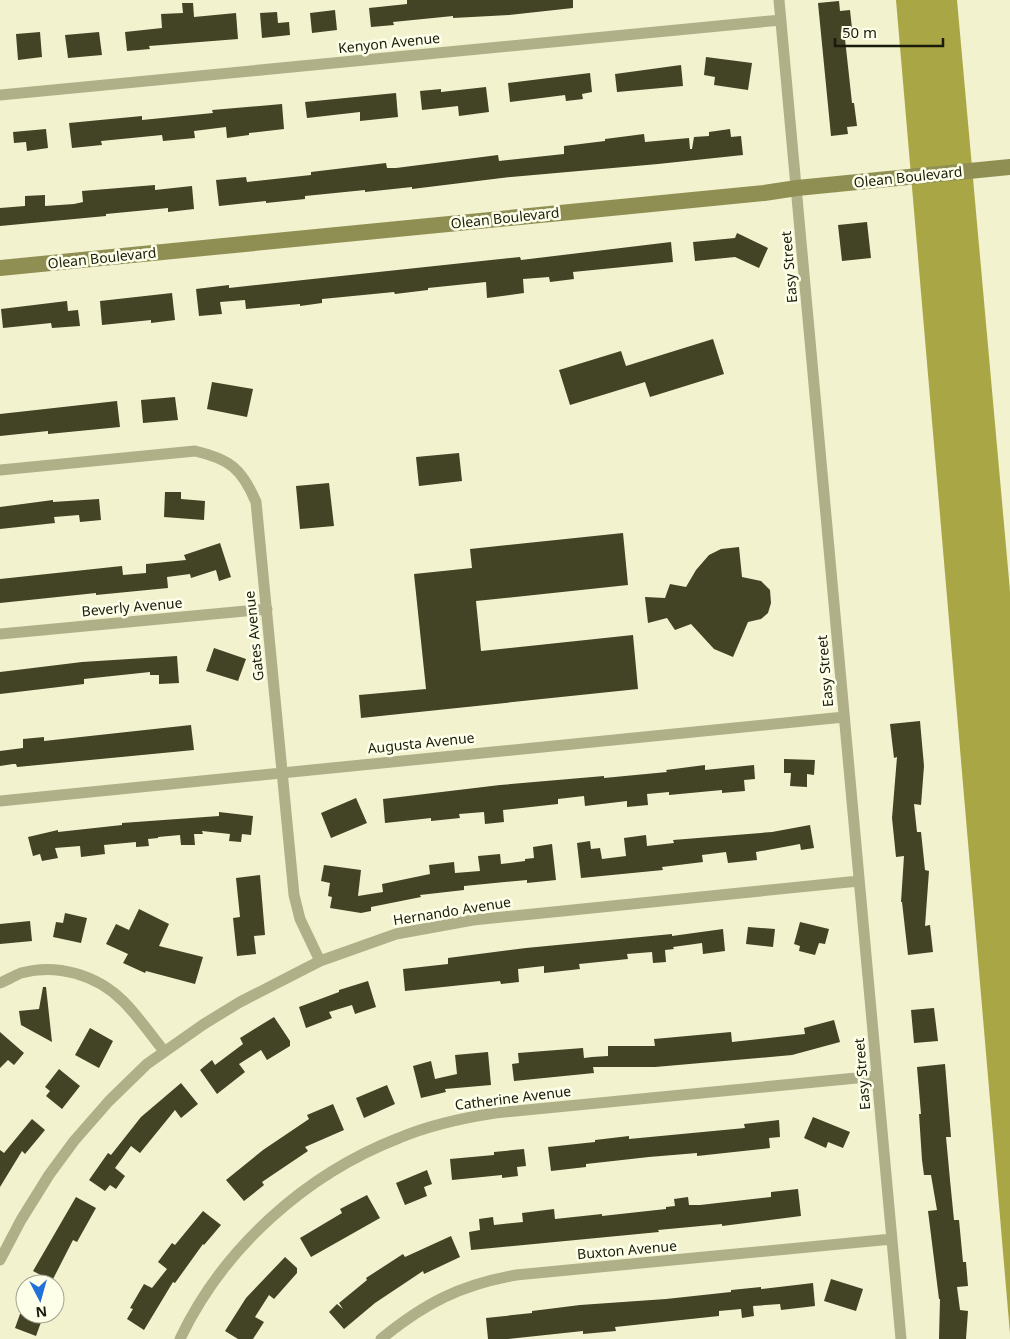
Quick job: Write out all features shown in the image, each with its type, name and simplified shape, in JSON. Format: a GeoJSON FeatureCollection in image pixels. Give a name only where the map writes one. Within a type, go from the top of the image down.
{"type":"FeatureCollection","features":[{"type":"Feature","properties":{"kind":"street","name":"Easy Street"},"geometry":{"type":"LineString","coordinates":[[779,0],[900,1339]]}},
{"type":"Feature","properties":{"kind":"street","name":"Kenyon Avenue"},"geometry":{"type":"LineString","coordinates":[[0,95],[781,20]]}},
{"type":"Feature","properties":{"kind":"street","name":"Olean Boulevard"},"geometry":{"type":"LineString","coordinates":[[0,268],[1010,167]]}},
{"type":"Feature","properties":{"kind":"street","name":"Gates Avenue"},"geometry":{"type":"LineString","coordinates":[[0,470],[195,451],[217,456],[236,468],[248,483],[256,502],[294,895],[300,919],[320,961]]}},
{"type":"Feature","properties":{"kind":"street","name":"Beverly Avenue"},"geometry":{"type":"LineString","coordinates":[[0,634],[267,609]]}},
{"type":"Feature","properties":{"kind":"street","name":"Augusta Avenue"},"geometry":{"type":"LineString","coordinates":[[0,801],[844,717]]}},
{"type":"Feature","properties":{"kind":"street","name":"Hernando Avenue"},"geometry":{"type":"LineString","coordinates":[[0,1260],[21,1220],[49,1175],[74,1141],[109,1101],[148,1064],[204,1024],[240,1002],[320,961],[396,934],[473,920],[859,880]]}},
{"type":"Feature","properties":{"kind":"street"},"geometry":{"type":"LineString","coordinates":[[0,983],[21,974],[48,969],[77,973],[103,984],[123,1001],[164,1051]]}},
{"type":"Feature","properties":{"kind":"street","name":"Catherine Avenue"},"geometry":{"type":"LineString","coordinates":[[180,1339],[206,1293],[232,1259],[261,1227],[293,1199],[328,1174],[365,1152],[398,1138],[446,1122],[495,1113],[877,1076]]}},
{"type":"Feature","properties":{"kind":"street","name":"Buxton Avenue"},"geometry":{"type":"LineString","coordinates":[[381,1339],[405,1319],[431,1303],[450,1294],[491,1280],[536,1273],[892,1240]]}},
{"type":"Feature","properties":{"kind":"shaded area"},"geometry":{"type":"Polygon","coordinates":[[[896,0],[957,0],[1010,591],[1010,1334],[896,0]]]}},
{"type":"Feature","properties":{"kind":"building"},"geometry":{"type":"Polygon","coordinates":[[[407,0],[573,0],[573,8],[509,15],[453,18],[453,16],[393,22],[394,25],[371,27],[369,8],[407,4],[407,0]]]}},
{"type":"Feature","properties":{"kind":"building"},"geometry":{"type":"Polygon","coordinates":[[[839,1],[840,11],[850,10],[853,38],[845,39],[852,103],[854,103],[857,126],[847,127],[848,134],[831,136],[818,3],[839,1]]]}},
{"type":"Feature","properties":{"kind":"building"},"geometry":{"type":"Polygon","coordinates":[[[182,3],[193,3],[194,17],[236,13],[238,39],[149,46],[150,49],[127,51],[125,32],[162,28],[161,14],[183,13],[182,3]]]}},
{"type":"Feature","properties":{"kind":"building"},"geometry":{"type":"Polygon","coordinates":[[[335,10],[337,30],[312,33],[310,13],[335,10]]]}},
{"type":"Feature","properties":{"kind":"building"},"geometry":{"type":"Polygon","coordinates":[[[277,12],[278,23],[289,22],[290,35],[262,38],[260,13],[277,12]]]}},
{"type":"Feature","properties":{"kind":"building"},"geometry":{"type":"Polygon","coordinates":[[[40,32],[42,57],[18,60],[16,34],[40,32]]]}},
{"type":"Feature","properties":{"kind":"building"},"geometry":{"type":"Polygon","coordinates":[[[99,32],[102,55],[68,58],[65,35],[99,32]]]}},
{"type":"Feature","properties":{"kind":"building"},"geometry":{"type":"Polygon","coordinates":[[[706,57],[752,63],[748,90],[714,85],[715,77],[704,75],[706,57]]]}},
{"type":"Feature","properties":{"kind":"building"},"geometry":{"type":"Polygon","coordinates":[[[681,65],[683,86],[617,92],[615,74],[681,65]]]}},
{"type":"Feature","properties":{"kind":"building"},"geometry":{"type":"Polygon","coordinates":[[[590,73],[592,92],[582,94],[583,99],[566,101],[565,95],[510,102],[508,83],[590,73]]]}},
{"type":"Feature","properties":{"kind":"building"},"geometry":{"type":"Polygon","coordinates":[[[486,87],[489,112],[459,116],[458,106],[422,110],[420,91],[441,89],[441,92],[486,87]]]}},
{"type":"Feature","properties":{"kind":"building"},"geometry":{"type":"Polygon","coordinates":[[[396,93],[398,117],[360,121],[360,112],[307,118],[305,102],[396,93]]]}},
{"type":"Feature","properties":{"kind":"building"},"geometry":{"type":"Polygon","coordinates":[[[282,104],[284,129],[249,133],[249,135],[227,138],[226,127],[194,131],[195,138],[163,141],[162,135],[101,141],[102,145],[72,148],[69,123],[142,116],[142,120],[213,113],[212,110],[282,104]]]}},
{"type":"Feature","properties":{"kind":"building"},"geometry":{"type":"Polygon","coordinates":[[[46,129],[48,148],[27,151],[26,142],[14,143],[13,132],[46,129]]]}},
{"type":"Feature","properties":{"kind":"building"},"geometry":{"type":"Polygon","coordinates":[[[730,129],[731,137],[741,136],[743,155],[511,177],[412,189],[412,187],[365,192],[365,190],[305,196],[305,199],[219,206],[216,180],[246,177],[247,182],[311,175],[311,172],[386,163],[387,168],[396,168],[498,155],[499,161],[564,154],[564,146],[644,134],[645,142],[689,138],[690,149],[692,149],[694,137],[709,136],[709,132],[730,129]]]}},
{"type":"Feature","properties":{"kind":"building"},"geometry":{"type":"Polygon","coordinates":[[[155,185],[155,190],[192,186],[194,209],[168,212],[168,208],[0,226],[0,208],[25,206],[25,196],[45,195],[45,206],[74,204],[83,202],[82,191],[155,185]]]}},
{"type":"Feature","properties":{"kind":"building"},"geometry":{"type":"Polygon","coordinates":[[[867,222],[871,258],[842,261],[838,225],[867,222]]]}},
{"type":"Feature","properties":{"kind":"building"},"geometry":{"type":"Polygon","coordinates":[[[737,233],[768,248],[759,268],[735,257],[695,261],[693,242],[735,238],[737,233]]]}},
{"type":"Feature","properties":{"kind":"building"},"geometry":{"type":"Polygon","coordinates":[[[671,242],[673,262],[573,272],[574,279],[550,282],[549,277],[523,279],[524,293],[487,298],[486,282],[428,288],[428,290],[395,294],[394,292],[322,299],[322,303],[300,306],[300,304],[246,309],[245,300],[220,302],[222,314],[199,316],[196,289],[229,285],[229,288],[520,257],[521,260],[671,242]]]}},
{"type":"Feature","properties":{"kind":"building"},"geometry":{"type":"Polygon","coordinates":[[[172,293],[175,320],[151,323],[151,320],[102,325],[100,301],[172,293]]]}},
{"type":"Feature","properties":{"kind":"building"},"geometry":{"type":"Polygon","coordinates":[[[67,301],[68,311],[78,310],[80,326],[52,328],[51,323],[3,328],[1,309],[67,301]]]}},
{"type":"Feature","properties":{"kind":"building"},"geometry":{"type":"Polygon","coordinates":[[[713,339],[724,374],[650,397],[645,382],[570,405],[559,370],[621,351],[626,366],[713,339]]]}},
{"type":"Feature","properties":{"kind":"building"},"geometry":{"type":"Polygon","coordinates":[[[212,382],[253,389],[247,417],[207,409],[212,382]]]}},
{"type":"Feature","properties":{"kind":"building"},"geometry":{"type":"Polygon","coordinates":[[[175,397],[178,420],[143,423],[141,400],[175,397]]]}},
{"type":"Feature","properties":{"kind":"building"},"geometry":{"type":"Polygon","coordinates":[[[117,401],[120,427],[48,434],[48,431],[0,436],[0,414],[117,401]]]}},
{"type":"Feature","properties":{"kind":"building"},"geometry":{"type":"Polygon","coordinates":[[[459,453],[462,481],[419,486],[416,457],[459,453]]]}},
{"type":"Feature","properties":{"kind":"building"},"geometry":{"type":"Polygon","coordinates":[[[329,483],[334,526],[300,529],[296,486],[329,483]]]}},
{"type":"Feature","properties":{"kind":"building"},"geometry":{"type":"Polygon","coordinates":[[[165,492],[181,492],[181,499],[205,501],[204,520],[164,517],[165,492]]]}},
{"type":"Feature","properties":{"kind":"building"},"geometry":{"type":"Polygon","coordinates":[[[99,499],[101,520],[80,522],[79,515],[54,517],[55,523],[0,529],[0,507],[53,500],[53,502],[99,499]]]}},
{"type":"Feature","properties":{"kind":"building"},"geometry":{"type":"Polygon","coordinates":[[[623,533],[628,585],[476,601],[481,651],[633,635],[638,689],[361,718],[359,695],[426,689],[414,574],[472,568],[470,549],[623,533]]]}},
{"type":"Feature","properties":{"kind":"building"},"geometry":{"type":"Polygon","coordinates":[[[220,543],[231,577],[219,581],[216,570],[191,578],[190,574],[167,577],[168,588],[0,603],[0,579],[122,566],[123,575],[146,573],[146,564],[186,560],[184,555],[220,543]]]}},
{"type":"Feature","properties":{"kind":"building"},"geometry":{"type":"Polygon","coordinates":[[[739,547],[742,577],[761,581],[770,590],[771,603],[768,613],[761,619],[748,622],[733,657],[714,649],[691,624],[675,630],[667,618],[648,623],[645,597],[665,598],[670,584],[686,587],[696,570],[709,555],[721,549],[739,547]]]}},
{"type":"Feature","properties":{"kind":"building"},"geometry":{"type":"Polygon","coordinates":[[[214,648],[246,659],[238,681],[206,671],[214,648]]]}},
{"type":"Feature","properties":{"kind":"building"},"geometry":{"type":"Polygon","coordinates":[[[177,656],[179,683],[159,684],[159,675],[150,675],[150,672],[84,679],[84,684],[0,694],[0,672],[82,662],[177,656]]]}},
{"type":"Feature","properties":{"kind":"building"},"geometry":{"type":"Polygon","coordinates":[[[920,721],[924,766],[921,805],[914,804],[917,832],[921,832],[925,870],[929,871],[925,926],[930,925],[933,952],[908,955],[901,902],[904,856],[896,857],[892,818],[897,757],[894,758],[890,724],[920,721]]]}},
{"type":"Feature","properties":{"kind":"building"},"geometry":{"type":"Polygon","coordinates":[[[191,725],[194,750],[17,767],[16,764],[0,766],[0,751],[23,748],[23,739],[44,737],[44,741],[191,725]]]}},
{"type":"Feature","properties":{"kind":"building"},"geometry":{"type":"Polygon","coordinates":[[[784,759],[815,760],[814,775],[807,774],[807,787],[790,786],[791,773],[784,773],[784,759]]]}},
{"type":"Feature","properties":{"kind":"building"},"geometry":{"type":"Polygon","coordinates":[[[705,765],[705,770],[754,765],[755,779],[744,780],[745,791],[722,793],[722,790],[669,795],[669,792],[647,794],[648,805],[627,807],[627,801],[585,806],[584,796],[558,799],[558,804],[503,810],[504,822],[485,824],[484,812],[459,814],[460,818],[431,821],[431,818],[385,823],[383,799],[500,785],[667,772],[666,770],[705,765]]]}},
{"type":"Feature","properties":{"kind":"building"},"geometry":{"type":"Polygon","coordinates":[[[356,798],[367,823],[331,838],[321,813],[356,798]]]}},
{"type":"Feature","properties":{"kind":"building"},"geometry":{"type":"Polygon","coordinates":[[[219,812],[253,816],[251,835],[242,834],[241,842],[229,841],[230,834],[202,831],[203,834],[194,834],[195,845],[181,845],[180,835],[158,837],[148,839],[149,846],[136,847],[136,842],[104,845],[105,854],[81,857],[80,846],[55,848],[58,858],[42,861],[40,854],[33,856],[28,837],[58,830],[58,832],[122,825],[122,823],[219,816],[219,812]]]}},
{"type":"Feature","properties":{"kind":"building"},"geometry":{"type":"Polygon","coordinates":[[[810,825],[814,848],[801,850],[800,844],[756,852],[757,860],[728,863],[726,852],[702,855],[703,862],[662,867],[663,870],[581,878],[577,843],[590,841],[591,849],[600,848],[602,859],[626,856],[624,838],[646,835],[647,846],[674,843],[673,840],[772,832],[810,825]]]}},
{"type":"Feature","properties":{"kind":"building"},"geometry":{"type":"Polygon","coordinates":[[[552,844],[556,880],[527,883],[527,880],[464,886],[464,890],[420,895],[421,897],[371,907],[371,911],[361,913],[330,908],[332,897],[328,896],[330,883],[321,881],[324,865],[361,870],[358,896],[383,892],[382,884],[430,874],[429,865],[454,862],[455,873],[480,871],[478,856],[500,854],[501,864],[525,861],[525,859],[534,858],[533,847],[552,844]]]}},
{"type":"Feature","properties":{"kind":"building"},"geometry":{"type":"Polygon","coordinates":[[[260,875],[265,935],[254,936],[256,954],[237,956],[233,918],[240,917],[236,878],[260,875]]]}},
{"type":"Feature","properties":{"kind":"building"},"geometry":{"type":"Polygon","coordinates":[[[139,909],[169,924],[159,946],[203,957],[195,984],[146,971],[145,973],[123,963],[128,954],[106,944],[116,924],[129,930],[139,909]]]}},
{"type":"Feature","properties":{"kind":"building"},"geometry":{"type":"Polygon","coordinates":[[[65,913],[87,918],[81,943],[53,937],[56,922],[63,923],[65,913]]]}},
{"type":"Feature","properties":{"kind":"building"},"geometry":{"type":"Polygon","coordinates":[[[30,921],[32,941],[0,944],[0,924],[30,921]]]}},
{"type":"Feature","properties":{"kind":"building"},"geometry":{"type":"Polygon","coordinates":[[[800,922],[829,929],[825,944],[819,943],[815,955],[799,951],[800,946],[794,944],[800,922]]]}},
{"type":"Feature","properties":{"kind":"building"},"geometry":{"type":"Polygon","coordinates":[[[748,927],[775,929],[773,947],[746,944],[748,927]]]}},
{"type":"Feature","properties":{"kind":"building"},"geometry":{"type":"Polygon","coordinates":[[[723,929],[725,951],[703,954],[702,943],[665,950],[666,962],[653,963],[652,952],[627,954],[628,959],[579,964],[580,969],[544,973],[544,966],[518,969],[519,982],[501,984],[500,981],[405,991],[403,969],[448,964],[448,958],[526,948],[672,934],[672,936],[723,929]]]}},
{"type":"Feature","properties":{"kind":"building"},"geometry":{"type":"Polygon","coordinates":[[[368,981],[376,1007],[355,1014],[352,1005],[329,1012],[332,1018],[306,1028],[299,1007],[339,992],[339,990],[368,981]]]}},
{"type":"Feature","properties":{"kind":"building"},"geometry":{"type":"Polygon","coordinates":[[[43,987],[46,987],[52,1042],[21,1025],[19,1011],[39,1009],[43,987]]]}},
{"type":"Feature","properties":{"kind":"building"},"geometry":{"type":"Polygon","coordinates":[[[934,1008],[938,1041],[914,1043],[911,1010],[934,1008]]]}},
{"type":"Feature","properties":{"kind":"building"},"geometry":{"type":"Polygon","coordinates":[[[274,1017],[290,1041],[290,1046],[267,1060],[261,1050],[239,1064],[245,1072],[217,1094],[200,1070],[212,1060],[215,1065],[243,1044],[240,1038],[274,1017]]]}},
{"type":"Feature","properties":{"kind":"building"},"geometry":{"type":"Polygon","coordinates":[[[834,1020],[840,1042],[792,1055],[655,1067],[593,1067],[594,1073],[514,1081],[512,1064],[519,1063],[518,1053],[583,1048],[584,1058],[608,1056],[608,1046],[655,1046],[654,1039],[731,1032],[732,1042],[805,1034],[804,1028],[834,1020]]]}},
{"type":"Feature","properties":{"kind":"building"},"geometry":{"type":"Polygon","coordinates":[[[90,1028],[113,1041],[99,1068],[75,1055],[90,1028]]]}},
{"type":"Feature","properties":{"kind":"building"},"geometry":{"type":"Polygon","coordinates":[[[0,1032],[24,1053],[14,1065],[8,1060],[0,1068],[0,1032]]]}},
{"type":"Feature","properties":{"kind":"building"},"geometry":{"type":"Polygon","coordinates":[[[488,1052],[491,1085],[445,1089],[446,1092],[421,1098],[413,1066],[431,1061],[435,1079],[457,1074],[455,1055],[488,1052]]]}},
{"type":"Feature","properties":{"kind":"building"},"geometry":{"type":"Polygon","coordinates":[[[945,1064],[951,1137],[946,1137],[954,1220],[959,1220],[963,1262],[966,1262],[968,1286],[957,1287],[960,1310],[968,1311],[966,1339],[939,1339],[940,1299],[928,1211],[937,1210],[931,1175],[924,1175],[922,1160],[917,1067],[945,1064]]]}},
{"type":"Feature","properties":{"kind":"building"},"geometry":{"type":"Polygon","coordinates":[[[59,1069],[80,1086],[62,1109],[46,1096],[50,1091],[45,1087],[59,1069]]]}},
{"type":"Feature","properties":{"kind":"building"},"geometry":{"type":"Polygon","coordinates":[[[181,1083],[198,1104],[181,1118],[175,1110],[140,1153],[131,1146],[115,1168],[125,1176],[116,1189],[110,1185],[105,1191],[89,1180],[108,1153],[111,1155],[141,1117],[181,1083]]]}},
{"type":"Feature","properties":{"kind":"building"},"geometry":{"type":"Polygon","coordinates":[[[387,1085],[395,1104],[364,1118],[356,1098],[387,1085]]]}},
{"type":"Feature","properties":{"kind":"building"},"geometry":{"type":"Polygon","coordinates":[[[333,1104],[344,1130],[305,1147],[308,1151],[262,1182],[264,1185],[244,1201],[226,1180],[263,1150],[309,1119],[307,1115],[333,1104]]]}},
{"type":"Feature","properties":{"kind":"building"},"geometry":{"type":"Polygon","coordinates":[[[813,1117],[850,1132],[843,1148],[828,1142],[826,1148],[804,1138],[813,1117]]]}},
{"type":"Feature","properties":{"kind":"building"},"geometry":{"type":"Polygon","coordinates":[[[32,1119],[45,1130],[25,1154],[22,1151],[0,1187],[0,1150],[4,1153],[32,1119]]]}},
{"type":"Feature","properties":{"kind":"building"},"geometry":{"type":"Polygon","coordinates":[[[779,1120],[780,1137],[769,1138],[770,1148],[697,1156],[697,1153],[649,1157],[586,1164],[586,1167],[551,1171],[548,1147],[629,1136],[629,1139],[745,1128],[744,1124],[779,1120]]]}},
{"type":"Feature","properties":{"kind":"building"},"geometry":{"type":"Polygon","coordinates":[[[524,1149],[526,1166],[517,1167],[518,1176],[502,1178],[502,1175],[452,1180],[450,1159],[494,1155],[494,1152],[524,1149]]]}},
{"type":"Feature","properties":{"kind":"building"},"geometry":{"type":"Polygon","coordinates":[[[427,1170],[432,1184],[424,1187],[427,1196],[405,1205],[396,1183],[427,1170]]]}},
{"type":"Feature","properties":{"kind":"building"},"geometry":{"type":"Polygon","coordinates":[[[798,1189],[801,1216],[722,1226],[722,1224],[658,1230],[659,1232],[471,1250],[469,1232],[480,1230],[479,1219],[493,1217],[494,1225],[523,1222],[522,1213],[554,1209],[555,1219],[602,1214],[602,1216],[666,1209],[666,1207],[675,1206],[674,1199],[688,1197],[689,1205],[700,1205],[771,1197],[771,1192],[798,1189]]]}},
{"type":"Feature","properties":{"kind":"building"},"geometry":{"type":"Polygon","coordinates":[[[367,1195],[380,1218],[311,1257],[300,1238],[342,1213],[340,1209],[367,1195]]]}},
{"type":"Feature","properties":{"kind":"building"},"geometry":{"type":"Polygon","coordinates":[[[76,1197],[96,1208],[77,1242],[73,1240],[56,1274],[39,1274],[33,1271],[76,1197]]]}},
{"type":"Feature","properties":{"kind":"building"},"geometry":{"type":"Polygon","coordinates":[[[203,1211],[221,1225],[203,1244],[175,1283],[173,1282],[144,1330],[127,1319],[133,1309],[130,1308],[144,1284],[152,1288],[167,1269],[158,1262],[172,1243],[175,1245],[203,1211]]]}},
{"type":"Feature","properties":{"kind":"building"},"geometry":{"type":"Polygon","coordinates":[[[451,1236],[460,1257],[424,1274],[423,1271],[375,1303],[344,1329],[329,1312],[337,1304],[343,1309],[339,1303],[367,1280],[366,1278],[403,1254],[405,1257],[451,1236]]]}},
{"type":"Feature","properties":{"kind":"building"},"geometry":{"type":"Polygon","coordinates":[[[285,1257],[297,1268],[297,1273],[274,1299],[269,1295],[255,1317],[264,1322],[253,1339],[238,1339],[225,1331],[246,1298],[285,1257]]]}},
{"type":"Feature","properties":{"kind":"building"},"geometry":{"type":"Polygon","coordinates":[[[831,1279],[863,1289],[856,1311],[824,1301],[831,1279]]]}},
{"type":"Feature","properties":{"kind":"building"},"geometry":{"type":"Polygon","coordinates":[[[813,1283],[815,1306],[781,1310],[780,1304],[753,1306],[754,1316],[742,1318],[741,1309],[719,1311],[719,1316],[615,1327],[616,1331],[583,1334],[583,1331],[508,1339],[488,1339],[486,1318],[580,1305],[666,1299],[731,1292],[731,1290],[761,1287],[761,1289],[813,1283]]]}},
{"type":"Feature","properties":{"kind":"building"},"geometry":{"type":"Polygon","coordinates":[[[16,1324],[40,1324],[36,1336],[15,1328],[16,1324]]]}}]}
